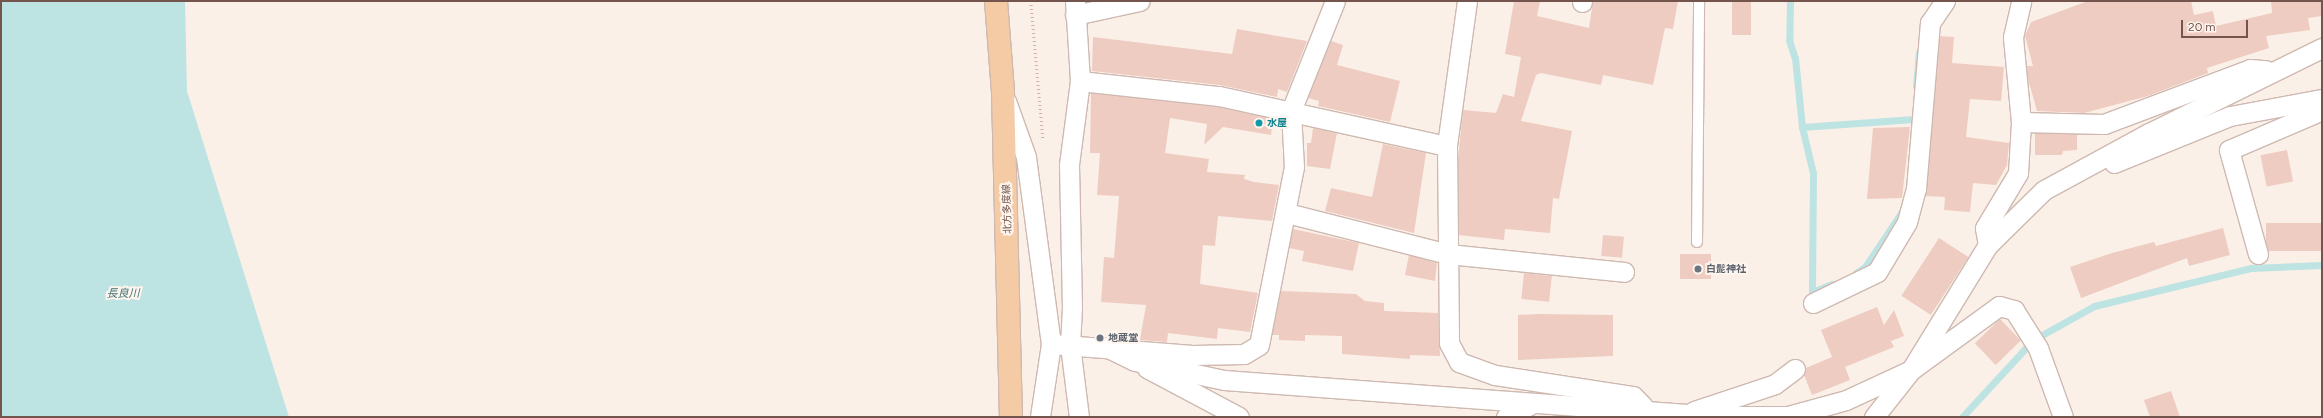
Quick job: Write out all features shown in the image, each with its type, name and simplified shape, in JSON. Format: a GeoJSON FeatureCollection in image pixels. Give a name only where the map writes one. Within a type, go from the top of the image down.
{"type":"FeatureCollection","features":[{"type":"Feature","properties":{"kind":"main road","name":"北方多度線"},"geometry":{"type":"LineString","coordinates":[[996,1],[1003,92],[1011,417]]}},
{"type":"Feature","properties":{"kind":"street"},"geometry":{"type":"LineString","coordinates":[[1079,417],[1070,345],[1072,307],[1069,164],[1080,81],[1075,8],[1140,1]]}},
{"type":"Feature","properties":{"kind":"street"},"geometry":{"type":"LineString","coordinates":[[1051,344],[1106,347],[1193,355],[1244,354],[1259,345],[1287,213],[1294,168],[1291,111],[1335,1]]}},
{"type":"Feature","properties":{"kind":"street"},"geometry":{"type":"LineString","coordinates":[[1467,1],[1447,146],[1449,343],[1459,362],[1495,375],[1633,396],[1645,408]]}},
{"type":"Feature","properties":{"kind":"street"},"geometry":{"type":"LineString","coordinates":[[1812,303],[1877,272],[1907,222],[1916,189],[1930,23],[1945,1]]}},
{"type":"Feature","properties":{"kind":"street"},"geometry":{"type":"LineString","coordinates":[[1988,245],[1985,228],[2018,173],[2021,122],[2012,37],[2021,1]]}},
{"type":"Feature","properties":{"kind":"street"},"geometry":{"type":"LineString","coordinates":[[1874,417],[1911,370],[1988,245],[2044,190],[2149,133],[2322,48]]}},
{"type":"Feature","properties":{"kind":"street"},"geometry":{"type":"LineString","coordinates":[[2021,122],[2104,124],[2250,69],[2277,70]]}},
{"type":"Feature","properties":{"kind":"street"},"geometry":{"type":"LineString","coordinates":[[1080,81],[1219,96],[1447,146]]}},
{"type":"Feature","properties":{"kind":"street"},"geometry":{"type":"LineString","coordinates":[[1003,92],[1026,157],[1051,344],[1040,417]]}},
{"type":"Feature","properties":{"kind":"street"},"geometry":{"type":"LineString","coordinates":[[2044,190],[2230,116],[2322,99]]}},
{"type":"Feature","properties":{"kind":"street"},"geometry":{"type":"LineString","coordinates":[[2258,254],[2229,150],[2320,111],[2322,106]]}},
{"type":"Feature","properties":{"kind":"street"},"geometry":{"type":"LineString","coordinates":[[1287,213],[1448,254],[1624,272]]}},
{"type":"Feature","properties":{"kind":"street"},"geometry":{"type":"LineString","coordinates":[[1135,361],[1224,380],[1534,403],[1645,408],[1714,416],[1788,416],[1846,400],[1911,370],[1984,316],[1999,306],[2006,306],[2014,310],[2038,348],[2063,417]]}},
{"type":"Feature","properties":{"kind":"street"},"geometry":{"type":"LineString","coordinates":[[1106,347],[1239,417]]}},
{"type":"Feature","properties":{"kind":"street"},"geometry":{"type":"LineString","coordinates":[[1685,413],[1775,384],[1795,369]]}},
{"type":"Feature","properties":{"kind":"street"},"geometry":{"type":"LineString","coordinates":[[1506,417],[1534,403]]}},
{"type":"Feature","properties":{"kind":"lane"},"geometry":{"type":"LineString","coordinates":[[1697,242],[1699,1]]}},
{"type":"Feature","properties":{"kind":"water","name":"長良川"},"geometry":{"type":"Polygon","coordinates":[[[1,1],[185,1],[187,91],[289,417],[1,417],[1,1]]]}},
{"type":"Feature","properties":{"kind":"building"},"geometry":{"type":"Polygon","coordinates":[[[1514,1],[1540,1],[1537,16],[1589,28],[1593,1],[1678,1],[1673,29],[1665,28],[1653,85],[1603,75],[1601,85],[1541,73],[1536,75],[1521,121],[1572,131],[1559,199],[1553,198],[1550,233],[1505,229],[1504,240],[1459,235],[1458,159],[1463,110],[1496,113],[1503,94],[1514,97],[1521,57],[1505,54],[1514,1]]]}},
{"type":"Feature","properties":{"kind":"building"},"geometry":{"type":"Polygon","coordinates":[[[1732,1],[1751,1],[1751,35],[1732,35],[1732,1]]]}},
{"type":"Feature","properties":{"kind":"building"},"geometry":{"type":"Polygon","coordinates":[[[2088,1],[2191,1],[2194,15],[2213,11],[2216,26],[2272,13],[2271,1],[2322,1],[2322,16],[2308,18],[2310,30],[2266,36],[2269,48],[2207,68],[2208,73],[2148,96],[2084,113],[2037,111],[2028,79],[2027,66],[2033,66],[2025,36],[2031,22],[2088,1]]]}},
{"type":"Feature","properties":{"kind":"building"},"geometry":{"type":"Polygon","coordinates":[[[1237,29],[1307,41],[1287,92],[1278,89],[1277,97],[1220,85],[1092,71],[1093,37],[1232,54],[1237,29]]]}},
{"type":"Feature","properties":{"kind":"building"},"geometry":{"type":"Polygon","coordinates":[[[1940,36],[1954,37],[1952,63],[2004,67],[2001,101],[1970,99],[1966,137],[2009,143],[2007,165],[1996,185],[1973,183],[1970,212],[1944,210],[1945,197],[1925,196],[1940,36]]]}},
{"type":"Feature","properties":{"kind":"building"},"geometry":{"type":"Polygon","coordinates":[[[1331,41],[1343,45],[1337,65],[1400,81],[1390,122],[1318,106],[1319,101],[1308,98],[1331,41]]]}},
{"type":"Feature","properties":{"kind":"building"},"geometry":{"type":"Polygon","coordinates":[[[1091,93],[1217,107],[1273,119],[1271,135],[1223,127],[1204,145],[1207,124],[1170,118],[1165,153],[1209,159],[1207,172],[1245,175],[1244,179],[1254,182],[1279,185],[1272,221],[1218,216],[1215,246],[1203,245],[1200,284],[1258,293],[1250,332],[1218,328],[1217,339],[1168,333],[1167,342],[1140,340],[1146,305],[1101,302],[1104,257],[1114,258],[1119,196],[1097,195],[1100,153],[1090,153],[1091,93]]]}},
{"type":"Feature","properties":{"kind":"building"},"geometry":{"type":"Polygon","coordinates":[[[1910,127],[1902,198],[1867,199],[1873,128],[1910,127]]]}},
{"type":"Feature","properties":{"kind":"building"},"geometry":{"type":"Polygon","coordinates":[[[1313,128],[1337,133],[1330,169],[1307,166],[1307,143],[1311,143],[1313,128]]]}},
{"type":"Feature","properties":{"kind":"building"},"geometry":{"type":"Polygon","coordinates":[[[2035,133],[2077,134],[2077,150],[2063,151],[2062,155],[2035,155],[2035,133]]]}},
{"type":"Feature","properties":{"kind":"building"},"geometry":{"type":"Polygon","coordinates":[[[1383,144],[1426,153],[1414,233],[1325,211],[1331,188],[1372,197],[1383,144]]]}},
{"type":"Feature","properties":{"kind":"building"},"geometry":{"type":"Polygon","coordinates":[[[2287,150],[2293,181],[2267,187],[2260,155],[2287,150]]]}},
{"type":"Feature","properties":{"kind":"building"},"geometry":{"type":"Polygon","coordinates":[[[2266,223],[2322,223],[2322,251],[2266,251],[2266,223]]]}},
{"type":"Feature","properties":{"kind":"building"},"geometry":{"type":"Polygon","coordinates":[[[2223,228],[2230,255],[2189,266],[2187,258],[2081,298],[2070,267],[2112,253],[2154,242],[2156,246],[2223,228]]]}},
{"type":"Feature","properties":{"kind":"building"},"geometry":{"type":"Polygon","coordinates":[[[1293,229],[1359,243],[1353,271],[1302,261],[1304,251],[1289,248],[1293,229]]]}},
{"type":"Feature","properties":{"kind":"building"},"geometry":{"type":"Polygon","coordinates":[[[1603,235],[1624,237],[1622,258],[1601,256],[1603,235]]]}},
{"type":"Feature","properties":{"kind":"building"},"geometry":{"type":"Polygon","coordinates":[[[1939,238],[1968,257],[1931,315],[1901,296],[1939,238]]]}},
{"type":"Feature","properties":{"kind":"building"},"geometry":{"type":"Polygon","coordinates":[[[1680,254],[1711,254],[1711,279],[1680,279],[1680,254]]]}},
{"type":"Feature","properties":{"kind":"building"},"geometry":{"type":"Polygon","coordinates":[[[1409,255],[1437,263],[1435,281],[1405,275],[1409,255]]]}},
{"type":"Feature","properties":{"kind":"building"},"geometry":{"type":"Polygon","coordinates":[[[1524,273],[1552,276],[1549,302],[1521,299],[1524,273]]]}},
{"type":"Feature","properties":{"kind":"building"},"geometry":{"type":"Polygon","coordinates":[[[1281,291],[1356,294],[1365,301],[1384,303],[1384,311],[1438,313],[1440,356],[1410,355],[1410,359],[1342,354],[1342,336],[1305,335],[1305,341],[1279,340],[1279,335],[1272,335],[1281,291]]]}},
{"type":"Feature","properties":{"kind":"building"},"geometry":{"type":"Polygon","coordinates":[[[1877,307],[1884,325],[1894,310],[1904,336],[1891,341],[1894,347],[1845,367],[1850,380],[1812,395],[1804,375],[1806,368],[1832,357],[1821,330],[1877,307]]]}},
{"type":"Feature","properties":{"kind":"building"},"geometry":{"type":"Polygon","coordinates":[[[1518,315],[1613,315],[1613,356],[1518,360],[1518,315]]]}},
{"type":"Feature","properties":{"kind":"building"},"geometry":{"type":"Polygon","coordinates":[[[2000,319],[2021,341],[1996,365],[1975,343],[2000,319]]]}},
{"type":"Feature","properties":{"kind":"building"},"geometry":{"type":"Polygon","coordinates":[[[2171,391],[2180,417],[2150,417],[2144,400],[2171,391]]]}},
{"type":"Feature","properties":{"kind":"waterway"},"geometry":{"type":"LineString","coordinates":[[1790,1],[1789,40],[1795,58],[1802,127],[1813,173],[1812,292],[1832,284]]}},
{"type":"Feature","properties":{"kind":"waterway"},"geometry":{"type":"LineString","coordinates":[[1916,86],[1919,53]]}},
{"type":"Feature","properties":{"kind":"waterway"},"geometry":{"type":"LineString","coordinates":[[1802,127],[1914,119]]}},
{"type":"Feature","properties":{"kind":"waterway"},"geometry":{"type":"LineString","coordinates":[[1856,273],[1865,267],[1903,210]]}},
{"type":"Feature","properties":{"kind":"waterway"},"geometry":{"type":"LineString","coordinates":[[1962,417],[2033,340],[2094,306],[2251,268],[2322,265]]}},
{"type":"Feature","properties":{"kind":"place","name":"水屋"},"geometry":{"type":"Point","coordinates":[1259,123]}},
{"type":"Feature","properties":{"kind":"place","name":"白髭神社"},"geometry":{"type":"Point","coordinates":[1698,269]}},
{"type":"Feature","properties":{"kind":"place","name":"地蔵堂"},"geometry":{"type":"Point","coordinates":[1100,338]}}]}
